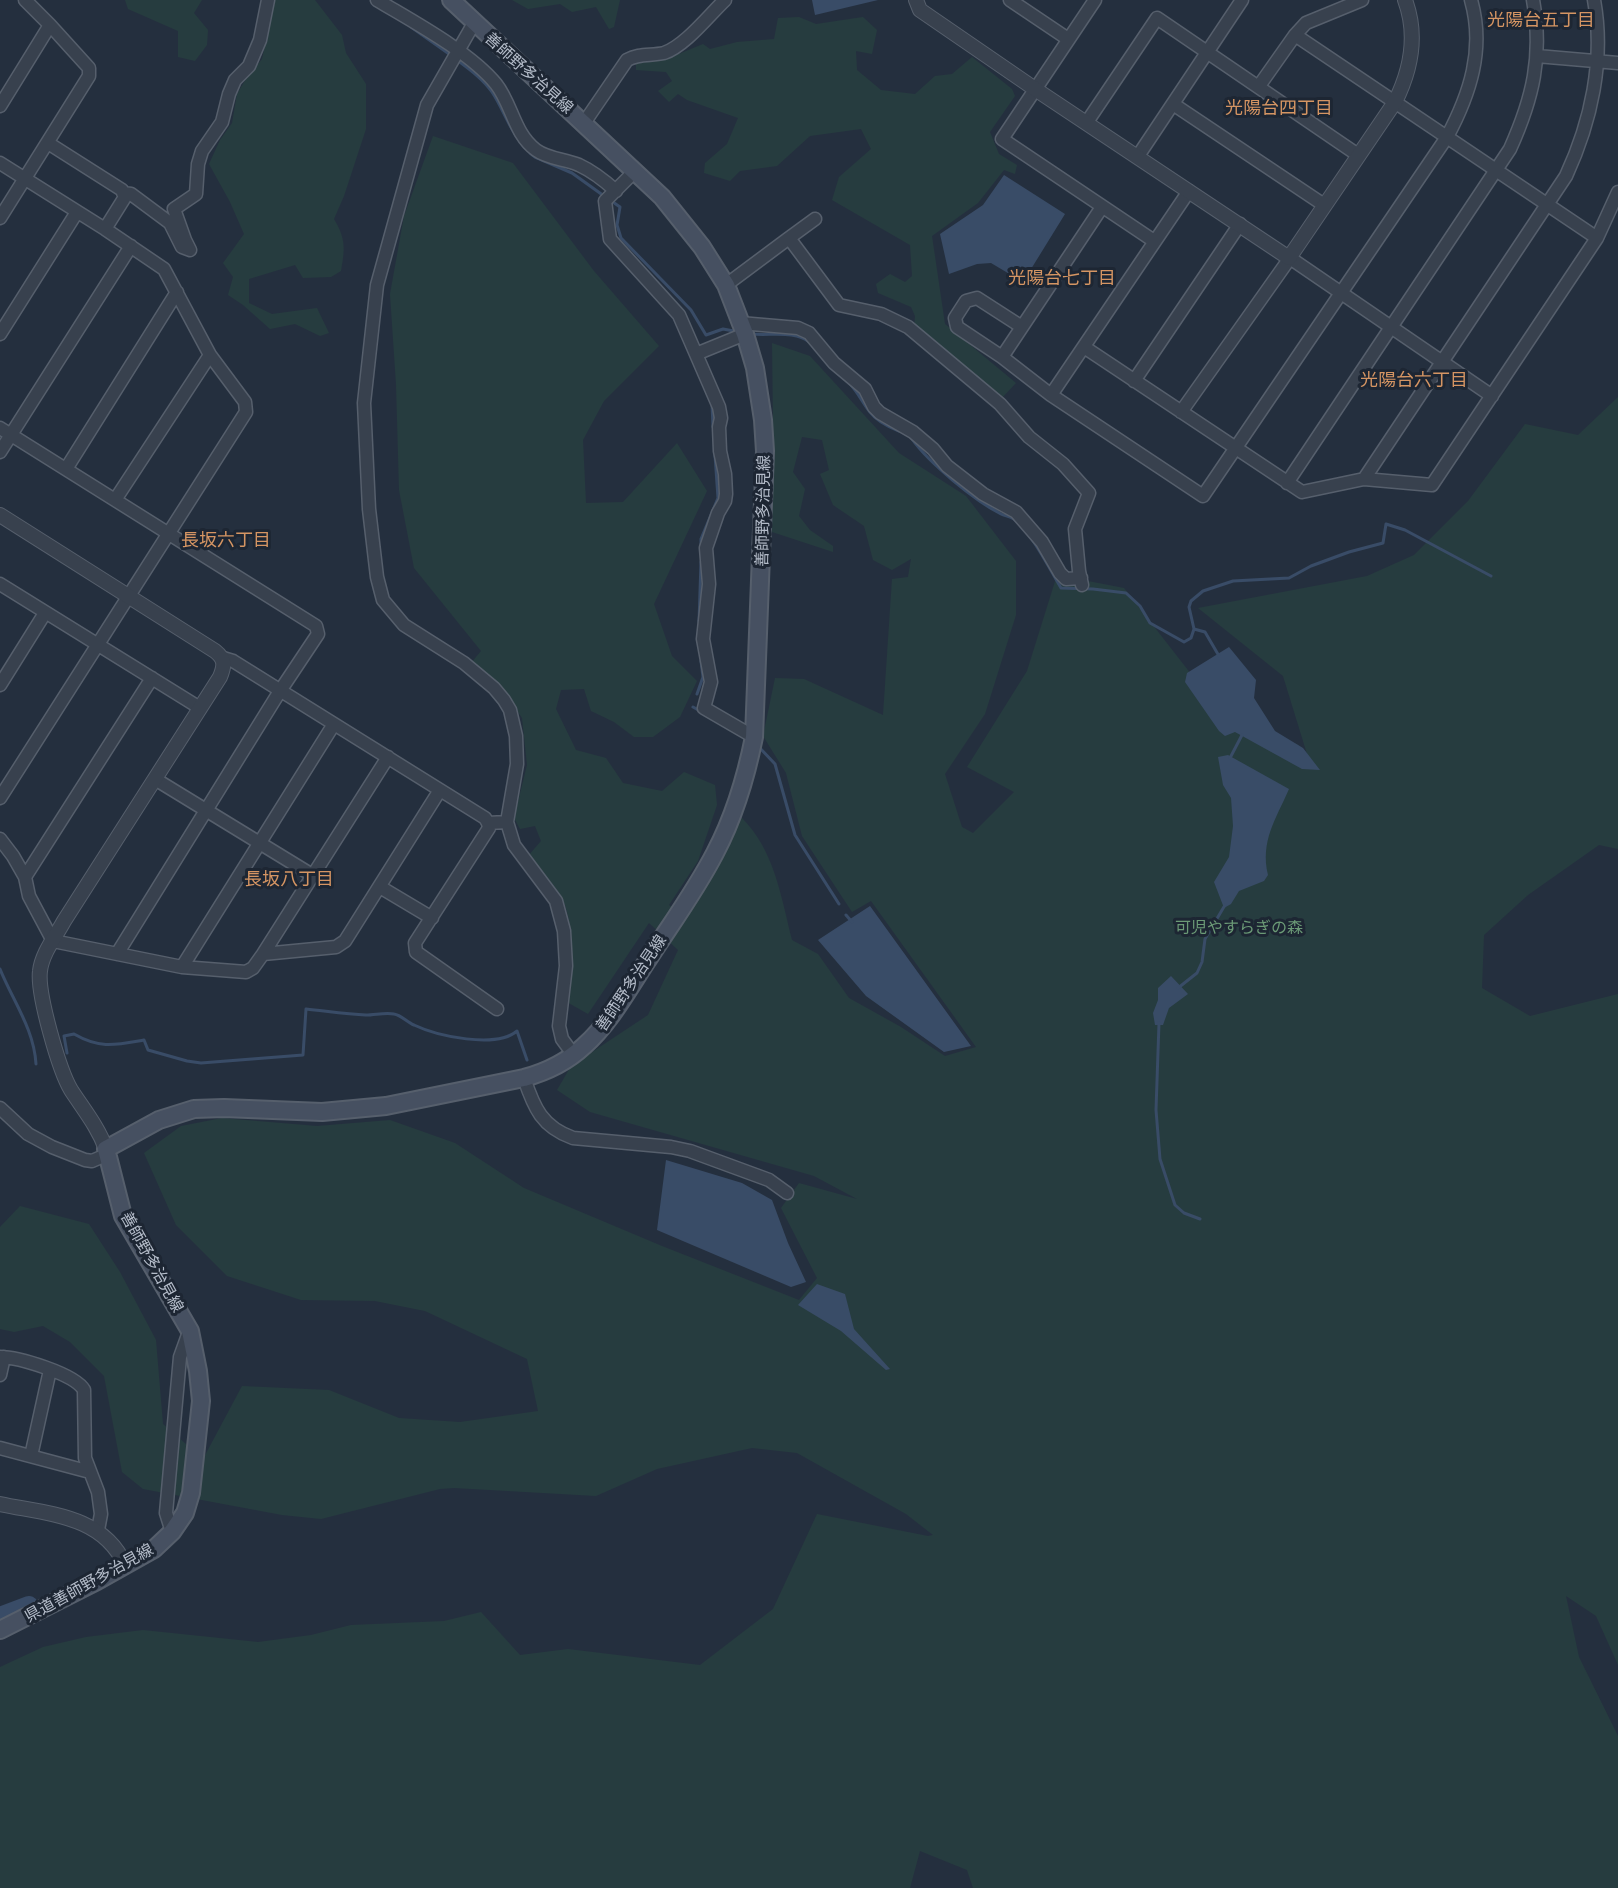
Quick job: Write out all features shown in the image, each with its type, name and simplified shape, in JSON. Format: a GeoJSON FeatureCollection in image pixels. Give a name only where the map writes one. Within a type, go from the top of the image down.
{"type":"FeatureCollection","features":[{"type":"Feature","properties":{"kind":"main road","name":"善師野多治見線"},"geometry":{"type":"LineString","coordinates":[[189,1497],[195,1469],[201,1401],[190,1331],[123,1216],[107,1152],[159,1120],[195,1110],[224,1108],[322,1112],[375,1107],[524,1078],[550,1069],[592,1039],[620,1004],[715,854],[733,813],[754,737],[765,451],[758,384],[726,285],[702,247],[662,197],[451,0]]}},
{"type":"Feature","properties":{"kind":"main road","name":"県道善師野多治見線"},"geometry":{"type":"LineString","coordinates":[[0,1630],[154,1549],[172,1532],[185,1513],[189,1497]]}},
{"type":"Feature","properties":{"kind":"street"},"geometry":{"type":"LineString","coordinates":[[0,218],[89,76],[89,68],[25,0]]}},
{"type":"Feature","properties":{"kind":"street"},"geometry":{"type":"LineString","coordinates":[[123,193],[131,194],[170,223],[182,247],[190,249],[184,240],[174,209],[196,194],[198,164],[202,151],[222,123],[229,94],[236,80],[249,66],[262,33],[268,0]]}},
{"type":"Feature","properties":{"kind":"street"},"geometry":{"type":"LineString","coordinates":[[377,0],[395,9],[458,51],[496,84],[519,130],[533,147],[546,154],[577,164],[606,182],[612,195],[610,239],[679,315],[719,407],[720,451],[725,474],[725,501],[717,513],[706,548],[709,584],[703,639],[711,682],[704,708],[754,737]]}},
{"type":"Feature","properties":{"kind":"street"},"geometry":{"type":"LineString","coordinates":[[584,123],[627,60],[634,56],[664,52],[680,44],[724,0]]}},
{"type":"Feature","properties":{"kind":"street"},"geometry":{"type":"LineString","coordinates":[[916,0],[920,10],[1035,89],[1341,291],[1492,396]]}},
{"type":"Feature","properties":{"kind":"street"},"geometry":{"type":"LineString","coordinates":[[1010,0],[1068,39]]}},
{"type":"Feature","properties":{"kind":"street"},"geometry":{"type":"LineString","coordinates":[[1095,0],[1002,139],[1154,241]]}},
{"type":"Feature","properties":{"kind":"street"},"geometry":{"type":"LineString","coordinates":[[1138,156],[1242,0]]}},
{"type":"Feature","properties":{"kind":"street"},"geometry":{"type":"LineString","coordinates":[[1258,86],[1306,23],[1362,0]]}},
{"type":"Feature","properties":{"kind":"street"},"geometry":{"type":"LineString","coordinates":[[1181,412],[1290,258],[1395,102],[1405,82],[1412,50],[1412,26],[1405,0]]}},
{"type":"Feature","properties":{"kind":"street"},"geometry":{"type":"LineString","coordinates":[[1022,327],[977,298],[966,302],[955,318],[957,327],[1002,357],[1051,395],[1203,496],[1447,137],[1459,115],[1475,63],[1477,37],[1471,0]]}},
{"type":"Feature","properties":{"kind":"street"},"geometry":{"type":"LineString","coordinates":[[1287,483],[1510,149],[1525,114],[1537,56],[1538,25],[1533,0]]}},
{"type":"Feature","properties":{"kind":"street"},"geometry":{"type":"LineString","coordinates":[[1364,479],[1566,176],[1582,138],[1598,62],[1597,13],[1594,0]]}},
{"type":"Feature","properties":{"kind":"street"},"geometry":{"type":"LineString","coordinates":[[1087,122],[1156,18],[1358,155]]}},
{"type":"Feature","properties":{"kind":"street","name":"善師野多治見線"},"geometry":{"type":"LineString","coordinates":[[474,23],[427,105],[377,285],[364,403],[369,510],[383,600],[404,625],[465,663],[494,688],[510,710],[516,736],[517,764],[507,822]]}},
{"type":"Feature","properties":{"kind":"street"},"geometry":{"type":"LineString","coordinates":[[0,106],[50,25]]}},
{"type":"Feature","properties":{"kind":"street"},"geometry":{"type":"LineString","coordinates":[[1295,35],[1547,206],[1598,238]]}},
{"type":"Feature","properties":{"kind":"street"},"geometry":{"type":"LineString","coordinates":[[1537,56],[1618,63]]}},
{"type":"Feature","properties":{"kind":"street"},"geometry":{"type":"LineString","coordinates":[[1173,104],[1324,205]]}},
{"type":"Feature","properties":{"kind":"street"},"geometry":{"type":"LineString","coordinates":[[48,143],[122,190],[125,197],[105,228]]}},
{"type":"Feature","properties":{"kind":"street"},"geometry":{"type":"LineString","coordinates":[[0,163],[105,228],[164,269],[210,355],[245,402],[246,412],[0,798]]}},
{"type":"Feature","properties":{"kind":"street"},"geometry":{"type":"LineString","coordinates":[[612,195],[635,171]]}},
{"type":"Feature","properties":{"kind":"street"},"geometry":{"type":"LineString","coordinates":[[1051,395],[1189,191]]}},
{"type":"Feature","properties":{"kind":"street"},"geometry":{"type":"LineString","coordinates":[[1084,347],[1302,492],[1364,479],[1432,485],[1598,238],[1618,192]]}},
{"type":"Feature","properties":{"kind":"street"},"geometry":{"type":"LineString","coordinates":[[1002,357],[1102,207]]}},
{"type":"Feature","properties":{"kind":"street"},"geometry":{"type":"LineString","coordinates":[[0,334],[77,212]]}},
{"type":"Feature","properties":{"kind":"street"},"geometry":{"type":"LineString","coordinates":[[726,285],[815,219]]}},
{"type":"Feature","properties":{"kind":"street"},"geometry":{"type":"LineString","coordinates":[[1134,381],[1240,224]]}},
{"type":"Feature","properties":{"kind":"street"},"geometry":{"type":"LineString","coordinates":[[696,354],[715,347],[741,332],[798,328],[809,333],[834,363],[865,389],[879,413],[913,432],[933,449],[947,466],[983,494],[1016,512],[1042,542],[1060,573],[1066,579],[1082,581],[1075,529],[1089,492],[1063,464],[1029,437],[1000,404],[908,327],[880,314],[839,305],[789,238]]}},
{"type":"Feature","properties":{"kind":"street"},"geometry":{"type":"LineString","coordinates":[[0,452],[5,431],[131,246]]}},
{"type":"Feature","properties":{"kind":"street"},"geometry":{"type":"LineString","coordinates":[[66,469],[177,292]]}},
{"type":"Feature","properties":{"kind":"street"},"geometry":{"type":"LineString","coordinates":[[115,500],[210,355]]}},
{"type":"Feature","properties":{"kind":"street"},"geometry":{"type":"LineString","coordinates":[[5,431],[316,626],[318,634],[280,691],[117,954]]}},
{"type":"Feature","properties":{"kind":"street"},"geometry":{"type":"LineString","coordinates":[[0,515],[223,658],[233,661],[485,818],[489,828],[415,943],[416,952],[497,1010]]}},
{"type":"Feature","properties":{"kind":"street"},"geometry":{"type":"LineString","coordinates":[[0,584],[200,708]]}},
{"type":"Feature","properties":{"kind":"street"},"geometry":{"type":"LineString","coordinates":[[0,685],[45,613]]}},
{"type":"Feature","properties":{"kind":"street"},"geometry":{"type":"LineString","coordinates":[[0,1108],[28,1134],[52,1147],[92,1161],[107,1152],[100,1134],[64,1076],[55,1050],[39,972],[53,941],[224,668],[223,658]]}},
{"type":"Feature","properties":{"kind":"street"},"geometry":{"type":"LineString","coordinates":[[25,877],[152,678]]}},
{"type":"Feature","properties":{"kind":"street"},"geometry":{"type":"LineString","coordinates":[[182,967],[258,842],[334,724]]}},
{"type":"Feature","properties":{"kind":"street"},"geometry":{"type":"LineString","coordinates":[[53,941],[182,967],[246,972],[253,968],[388,757]]}},
{"type":"Feature","properties":{"kind":"street"},"geometry":{"type":"LineString","coordinates":[[155,779],[312,875]]}},
{"type":"Feature","properties":{"kind":"street"},"geometry":{"type":"LineString","coordinates":[[262,954],[336,946],[345,941],[440,790]]}},
{"type":"Feature","properties":{"kind":"street"},"geometry":{"type":"LineString","coordinates":[[488,823],[507,822],[514,845],[556,900],[564,931],[566,966],[559,1026],[562,1039],[573,1054]]}},
{"type":"Feature","properties":{"kind":"street"},"geometry":{"type":"LineString","coordinates":[[0,839],[25,877],[29,896],[53,941]]}},
{"type":"Feature","properties":{"kind":"street"},"geometry":{"type":"LineString","coordinates":[[380,886],[432,918]]}},
{"type":"Feature","properties":{"kind":"street"},"geometry":{"type":"LineString","coordinates":[[524,1078],[532,1103],[541,1116],[561,1134],[573,1138],[690,1151],[769,1180],[787,1193]]}},
{"type":"Feature","properties":{"kind":"street"},"geometry":{"type":"LineString","coordinates":[[172,1532],[166,1513],[180,1357],[190,1331]]}},
{"type":"Feature","properties":{"kind":"street"},"geometry":{"type":"LineString","coordinates":[[0,1376],[2,1357],[23,1360],[81,1385],[84,1390],[85,1458],[98,1492],[101,1514],[98,1530]]}},
{"type":"Feature","properties":{"kind":"street"},"geometry":{"type":"LineString","coordinates":[[31,1456],[50,1370]]}},
{"type":"Feature","properties":{"kind":"street"},"geometry":{"type":"LineString","coordinates":[[0,1448],[90,1472]]}},
{"type":"Feature","properties":{"kind":"street"},"geometry":{"type":"LineString","coordinates":[[0,1504],[78,1521],[98,1530],[106,1537],[125,1565]]}},
{"type":"Feature","properties":{"kind":"green space"},"geometry":{"type":"Polygon","coordinates":[[[125,0],[202,0],[194,13],[208,30],[207,45],[195,61],[178,57],[178,31],[128,9],[125,0]]]}},
{"type":"Feature","properties":{"kind":"green space"},"geometry":{"type":"Polygon","coordinates":[[[275,0],[315,0],[342,35],[346,53],[366,84],[366,129],[334,219],[341,232],[343,244],[341,271],[331,277],[303,278],[295,265],[249,279],[249,303],[272,314],[317,308],[329,333],[320,336],[295,324],[270,329],[228,295],[233,277],[223,263],[244,234],[209,164],[220,140],[232,123],[237,94],[262,59],[275,0]]]}},
{"type":"Feature","properties":{"kind":"green space"},"geometry":{"type":"Polygon","coordinates":[[[512,0],[620,0],[614,27],[609,29],[596,7],[572,12],[560,4],[528,9],[512,0]]]}},
{"type":"Feature","properties":{"kind":"green space"},"geometry":{"type":"Polygon","coordinates":[[[799,17],[816,24],[863,17],[877,30],[872,54],[856,51],[857,70],[881,90],[915,94],[935,76],[952,74],[972,57],[1012,89],[1015,96],[990,132],[999,154],[1017,165],[1015,174],[1004,170],[978,203],[932,236],[945,324],[1016,383],[1001,399],[914,328],[915,316],[911,307],[878,293],[876,284],[890,274],[905,282],[912,276],[910,245],[832,200],[839,177],[871,149],[861,129],[810,136],[777,166],[740,171],[730,181],[704,173],[705,163],[727,144],[738,118],[687,100],[678,94],[669,102],[658,91],[672,81],[666,72],[636,70],[636,62],[669,58],[703,44],[710,49],[737,42],[774,39],[778,18],[799,17]]]}},
{"type":"Feature","properties":{"kind":"green space","name":"可児やすらぎの森"},"geometry":{"type":"Polygon","coordinates":[[[433,136],[513,163],[594,271],[659,346],[604,401],[583,440],[586,503],[623,502],[677,443],[707,491],[654,604],[672,656],[697,681],[680,717],[653,737],[634,737],[614,722],[591,711],[584,689],[561,690],[556,709],[576,750],[606,758],[623,783],[662,791],[684,772],[715,785],[717,805],[698,861],[669,905],[685,916],[741,817],[769,858],[780,890],[792,940],[818,954],[849,998],[901,1027],[945,1056],[976,1047],[871,901],[852,912],[802,836],[786,773],[763,736],[775,678],[804,679],[883,715],[892,579],[908,577],[911,559],[892,570],[873,560],[864,526],[833,505],[820,474],[829,470],[822,440],[802,437],[793,472],[805,489],[799,516],[810,530],[833,546],[833,552],[772,532],[772,343],[810,356],[899,453],[966,496],[1016,561],[1016,615],[985,714],[945,774],[962,827],[973,833],[1014,792],[967,767],[1027,671],[1057,575],[1124,588],[1230,724],[1297,744],[1307,754],[1283,676],[1198,608],[1367,576],[1414,555],[1468,501],[1525,424],[1578,435],[1618,397],[1618,849],[1599,845],[1528,895],[1484,935],[1482,988],[1530,1016],[1618,994],[1618,1665],[1596,1616],[1566,1596],[1579,1657],[1618,1736],[1618,1888],[973,1888],[967,1870],[920,1851],[910,1888],[0,1888],[0,1667],[43,1647],[86,1637],[143,1630],[258,1642],[311,1635],[351,1625],[444,1621],[481,1612],[520,1655],[568,1649],[700,1665],[773,1609],[817,1514],[928,1536],[933,1535],[906,1514],[797,1453],[752,1448],[657,1469],[596,1496],[440,1489],[321,1519],[282,1515],[143,1489],[122,1472],[104,1376],[70,1342],[43,1326],[14,1332],[0,1329],[0,1227],[20,1206],[89,1224],[120,1272],[156,1340],[163,1424],[203,1459],[242,1386],[329,1390],[399,1418],[460,1422],[538,1411],[527,1359],[425,1311],[375,1301],[301,1300],[227,1276],[176,1225],[144,1153],[181,1126],[222,1118],[317,1126],[390,1120],[455,1143],[524,1188],[799,1300],[817,1278],[781,1208],[799,1183],[857,1199],[814,1176],[590,1112],[557,1090],[571,1066],[648,1015],[678,950],[649,923],[588,1014],[565,1001],[571,950],[567,912],[556,889],[528,856],[541,841],[535,826],[520,829],[514,818],[527,765],[522,718],[507,696],[471,663],[481,651],[414,568],[399,490],[396,384],[390,294],[404,216],[433,136]]]}},
{"type":"Feature","properties":{"kind":"water"},"geometry":{"type":"Polygon","coordinates":[[[812,0],[878,0],[815,15],[812,0]]]}},
{"type":"Feature","properties":{"kind":"water"},"geometry":{"type":"Polygon","coordinates":[[[1004,175],[1065,214],[1023,282],[991,263],[977,264],[949,274],[940,234],[983,205],[1004,175]]]}},
{"type":"Feature","properties":{"kind":"water"},"geometry":{"type":"Polygon","coordinates":[[[1229,647],[1256,680],[1254,698],[1275,731],[1303,748],[1320,770],[1302,769],[1235,732],[1225,736],[1219,731],[1185,682],[1187,673],[1229,647]]]}},
{"type":"Feature","properties":{"kind":"water"},"geometry":{"type":"Polygon","coordinates":[[[1228,755],[1289,789],[1268,841],[1266,863],[1268,875],[1264,881],[1239,891],[1231,904],[1224,908],[1214,882],[1229,857],[1233,826],[1231,798],[1223,785],[1218,757],[1228,755]]]}},
{"type":"Feature","properties":{"kind":"water"},"geometry":{"type":"Polygon","coordinates":[[[870,906],[971,1046],[944,1052],[866,996],[818,940],[870,906]]]}},
{"type":"Feature","properties":{"kind":"water"},"geometry":{"type":"Polygon","coordinates":[[[1171,976],[1188,994],[1169,1008],[1163,1025],[1155,1025],[1153,1013],[1158,1000],[1158,988],[1171,976]]]}},
{"type":"Feature","properties":{"kind":"water"},"geometry":{"type":"Polygon","coordinates":[[[666,1160],[742,1183],[772,1200],[806,1282],[791,1287],[657,1230],[666,1160]]]}},
{"type":"Feature","properties":{"kind":"water"},"geometry":{"type":"Polygon","coordinates":[[[817,1284],[845,1294],[854,1329],[890,1369],[886,1370],[841,1331],[798,1305],[817,1284]]]}},
{"type":"Feature","properties":{"kind":"waterway"},"geometry":{"type":"LineString","coordinates":[[411,27],[452,56]]}},
{"type":"Feature","properties":{"kind":"waterway"},"geometry":{"type":"LineString","coordinates":[[457,60],[476,74],[488,87],[515,135],[525,148]]}},
{"type":"Feature","properties":{"kind":"waterway"},"geometry":{"type":"LineString","coordinates":[[530,153],[572,173],[604,196]]}},
{"type":"Feature","properties":{"kind":"waterway"},"geometry":{"type":"LineString","coordinates":[[610,200],[620,207],[617,225],[621,238],[691,310],[706,335],[723,329],[739,332]]}},
{"type":"Feature","properties":{"kind":"waterway"},"geometry":{"type":"LineString","coordinates":[[752,334],[790,335],[804,338],[809,342]]}},
{"type":"Feature","properties":{"kind":"waterway"},"geometry":{"type":"LineString","coordinates":[[849,383],[873,415],[899,431]]}},
{"type":"Feature","properties":{"kind":"waterway"},"geometry":{"type":"LineString","coordinates":[[712,404],[713,427]]}},
{"type":"Feature","properties":{"kind":"waterway"},"geometry":{"type":"LineString","coordinates":[[912,439],[929,459],[965,490],[990,508],[1012,518],[1021,525],[1040,551],[1061,588],[1126,593],[1140,606],[1150,623],[1184,642],[1191,638],[1194,629],[1189,607],[1191,601],[1203,591],[1233,581],[1289,578],[1311,566],[1383,543],[1386,524],[1405,530],[1491,576]]}},
{"type":"Feature","properties":{"kind":"waterway"},"geometry":{"type":"LineString","coordinates":[[701,547],[701,539],[718,498],[715,455]]}},
{"type":"Feature","properties":{"kind":"waterway"},"geometry":{"type":"LineString","coordinates":[[699,622],[701,562]]}},
{"type":"Feature","properties":{"kind":"waterway"},"geometry":{"type":"LineString","coordinates":[[1194,629],[1205,632],[1219,656]]}},
{"type":"Feature","properties":{"kind":"waterway"},"geometry":{"type":"LineString","coordinates":[[697,694],[703,677],[701,661]]}},
{"type":"Feature","properties":{"kind":"waterway"},"geometry":{"type":"LineString","coordinates":[[693,707],[702,712]]}},
{"type":"Feature","properties":{"kind":"waterway"},"geometry":{"type":"LineString","coordinates":[[1230,758],[1242,735]]}},
{"type":"Feature","properties":{"kind":"waterway"},"geometry":{"type":"LineString","coordinates":[[758,746],[775,764],[795,835],[839,904]]}},
{"type":"Feature","properties":{"kind":"waterway"},"geometry":{"type":"LineString","coordinates":[[1178,988],[1197,973],[1202,962],[1205,939],[1225,905]]}},
{"type":"Feature","properties":{"kind":"waterway"},"geometry":{"type":"LineString","coordinates":[[846,915],[852,922]]}},
{"type":"Feature","properties":{"kind":"waterway"},"geometry":{"type":"LineString","coordinates":[[0,969],[27,1027],[36,1064]]}},
{"type":"Feature","properties":{"kind":"waterway"},"geometry":{"type":"LineString","coordinates":[[67,1053],[64,1036],[74,1034],[100,1044],[144,1040],[148,1050],[201,1063],[303,1055],[306,1009],[366,1015],[394,1014],[424,1029],[466,1039],[495,1039],[517,1031],[527,1060]]}},
{"type":"Feature","properties":{"kind":"waterway"},"geometry":{"type":"LineString","coordinates":[[1159,1023],[1156,1110],[1160,1159],[1175,1205],[1184,1213],[1200,1219]]}},
{"type":"Feature","properties":{"kind":"waterway"},"geometry":{"type":"LineString","coordinates":[[0,1616],[29,1605]]}},
{"type":"Feature","properties":{"kind":"district","name":"光陽台五丁目"},"geometry":{"type":"Point","coordinates":[1541,20]}},
{"type":"Feature","properties":{"kind":"district","name":"光陽台四丁目"},"geometry":{"type":"Point","coordinates":[1279,108]}},
{"type":"Feature","properties":{"kind":"district","name":"光陽台七丁目"},"geometry":{"type":"Point","coordinates":[1062,278]}},
{"type":"Feature","properties":{"kind":"district","name":"光陽台六丁目"},"geometry":{"type":"Point","coordinates":[1414,380]}},
{"type":"Feature","properties":{"kind":"district","name":"長坂六丁目"},"geometry":{"type":"Point","coordinates":[226,540]}},
{"type":"Feature","properties":{"kind":"district","name":"長坂八丁目"},"geometry":{"type":"Point","coordinates":[289,879]}}]}
